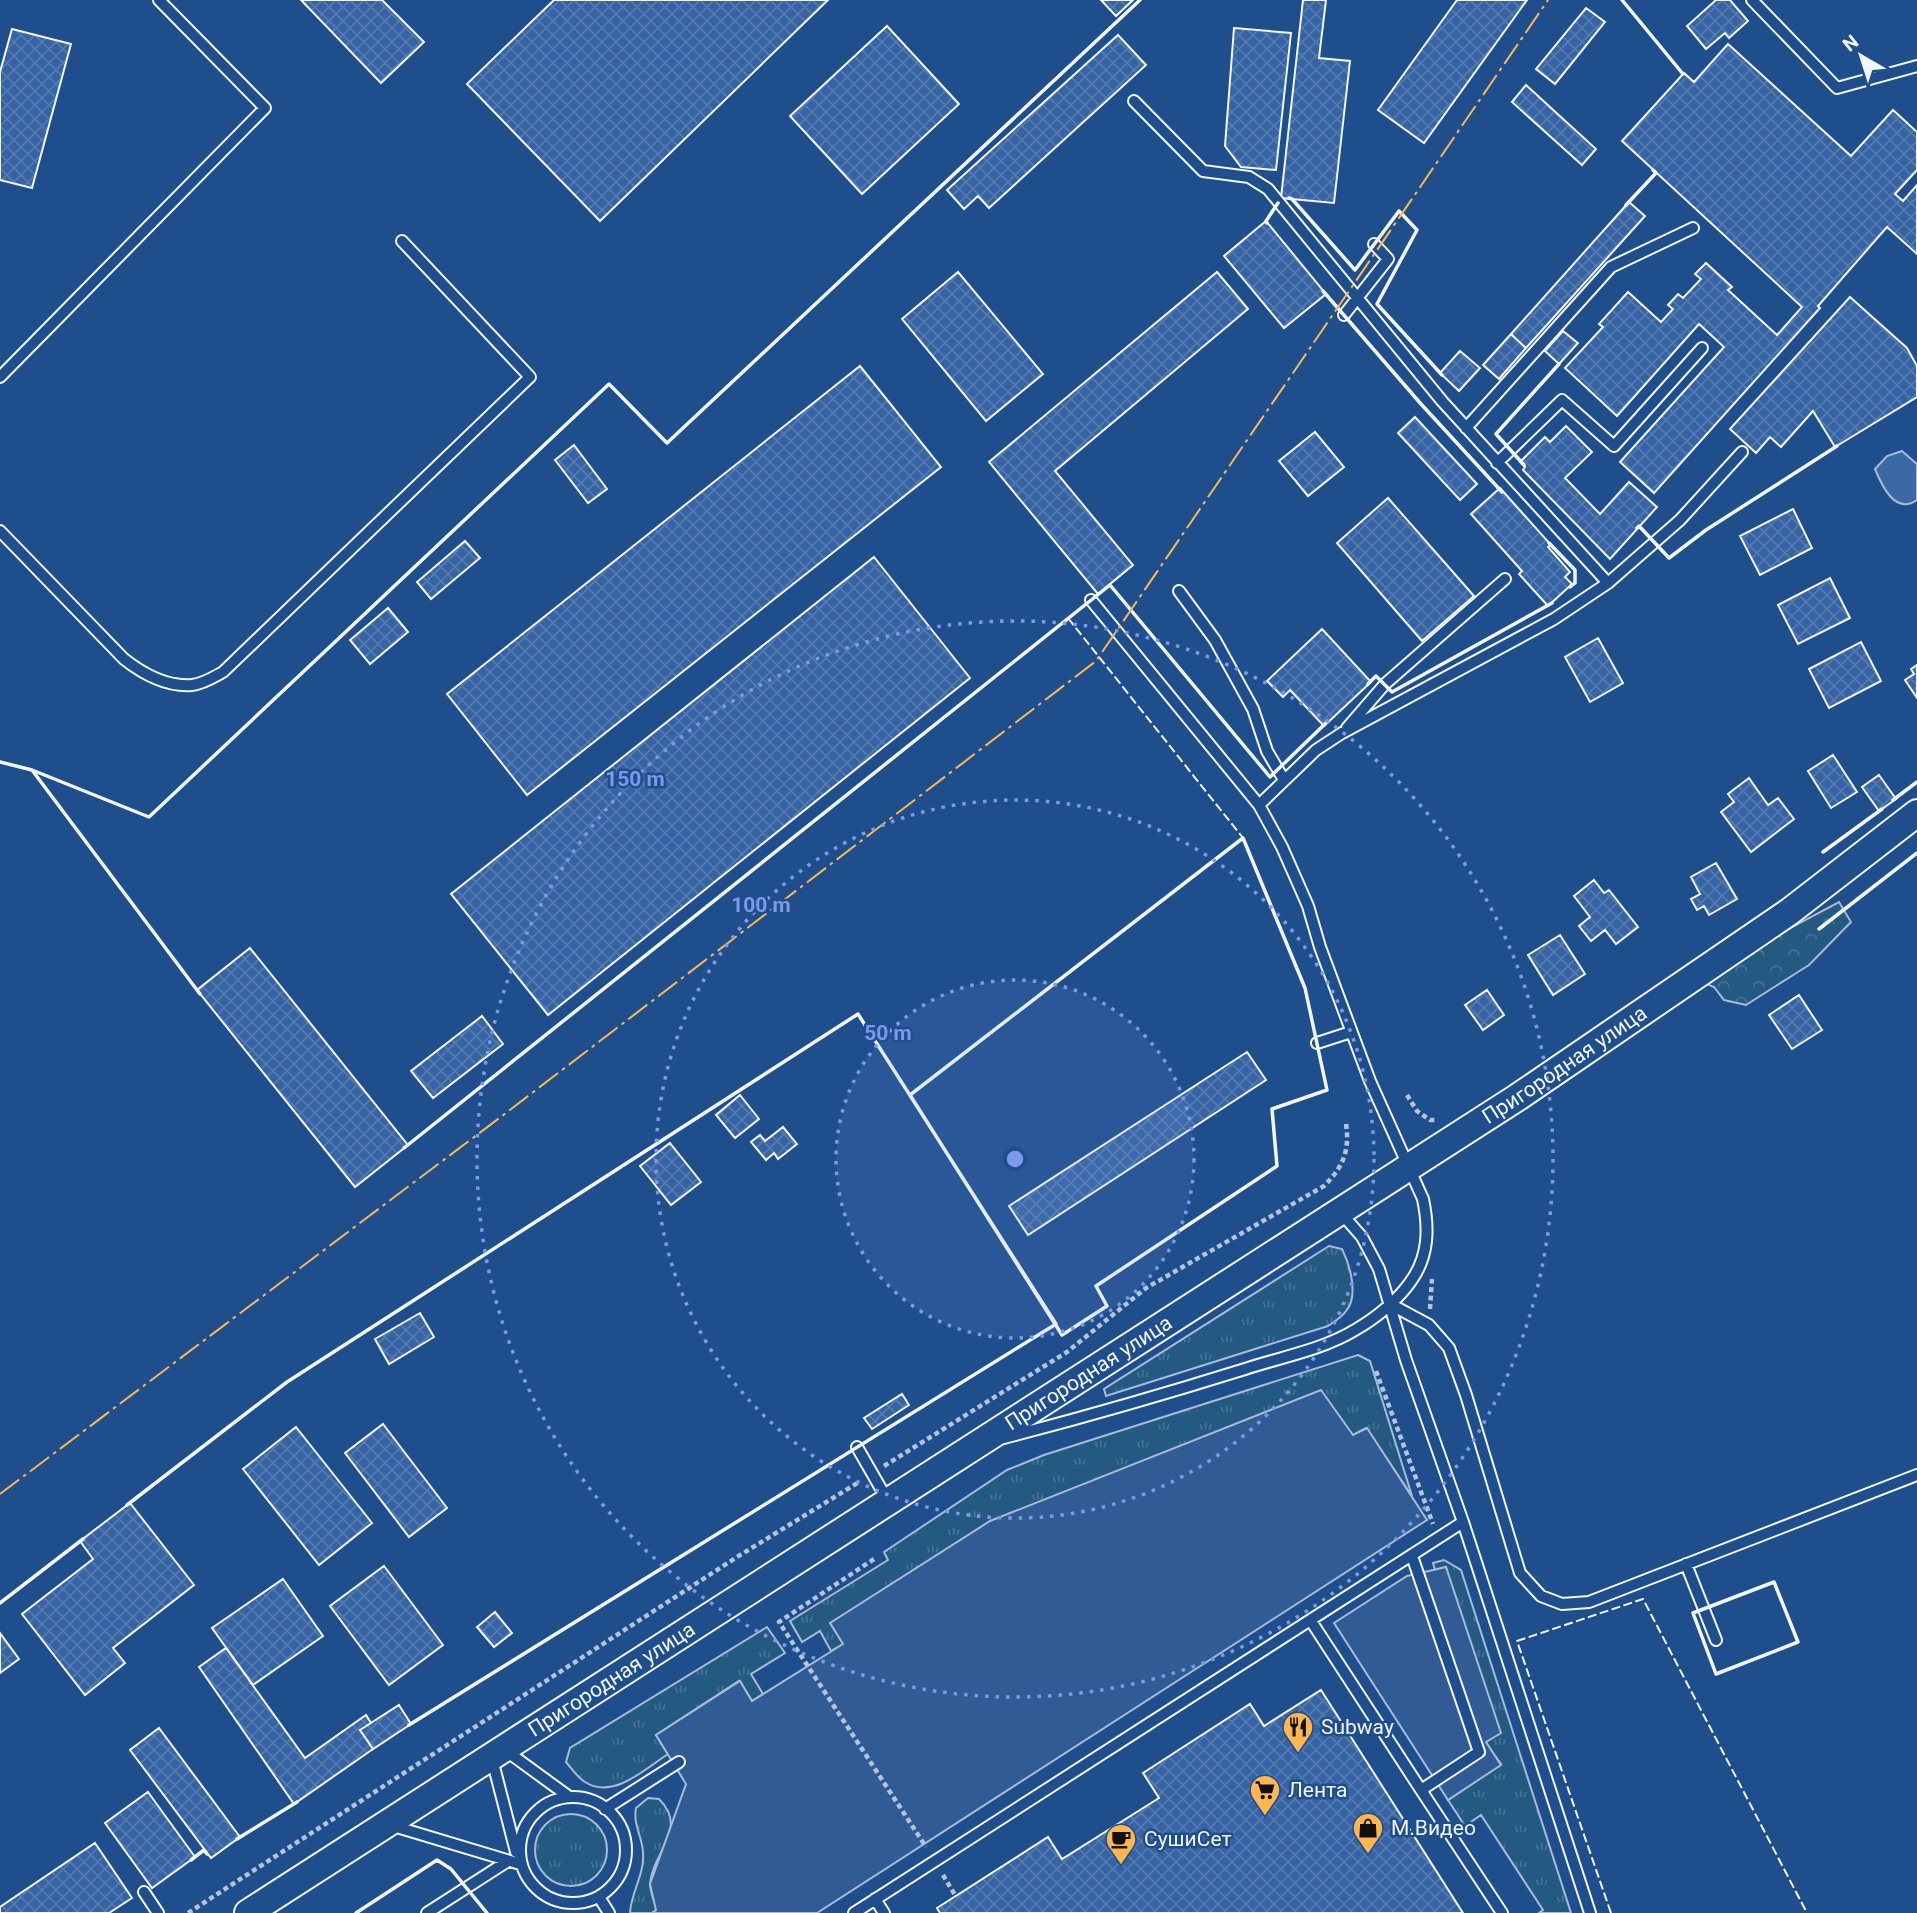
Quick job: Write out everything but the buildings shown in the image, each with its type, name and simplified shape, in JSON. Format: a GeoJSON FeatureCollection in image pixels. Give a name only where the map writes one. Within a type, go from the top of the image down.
{"type":"FeatureCollection","features":[{"type":"Feature","properties":{"kind":"street","name":"Пригородная улица"},"geometry":{"type":"LineString","coordinates":[[248,1913],[1518,1097],[1789,912],[1917,813]]}},
{"type":"Feature","properties":{"kind":"lane"},"geometry":{"type":"LineString","coordinates":[[0,377],[265,108],[159,0]]}},
{"type":"Feature","properties":{"kind":"lane"},"geometry":{"type":"LineString","coordinates":[[1753,0],[1838,88],[1917,66]]}},
{"type":"Feature","properties":{"kind":"lane"},"geometry":{"type":"LineString","coordinates":[[1134,101],[1203,171],[1249,177],[1268,189],[1466,428],[1608,583]]}},
{"type":"Feature","properties":{"kind":"lane"},"geometry":{"type":"LineString","coordinates":[[1466,428],[1611,267],[1693,228]]}},
{"type":"Feature","properties":{"kind":"lane"},"geometry":{"type":"LineString","coordinates":[[0,531],[124,659],[144,674],[164,681],[192,685],[210,680],[223,672],[530,377],[402,241]]}},
{"type":"Feature","properties":{"kind":"lane"},"geometry":{"type":"LineString","coordinates":[[1344,315],[1388,259],[1374,244]]}},
{"type":"Feature","properties":{"kind":"lane"},"geometry":{"type":"LineString","coordinates":[[1497,463],[1562,400],[1614,446],[1702,348]]}},
{"type":"Feature","properties":{"kind":"lane"},"geometry":{"type":"LineString","coordinates":[[1259,805],[1316,750],[1342,733],[1554,619],[1608,583],[1681,520],[1742,453]]}},
{"type":"Feature","properties":{"kind":"lane"},"geometry":{"type":"LineString","coordinates":[[1342,733],[1385,684],[1505,579]]}},
{"type":"Feature","properties":{"kind":"lane"},"geometry":{"type":"LineString","coordinates":[[1180,592],[1222,652],[1253,709],[1267,751],[1284,780]]}},
{"type":"Feature","properties":{"kind":"lane"},"geometry":{"type":"LineString","coordinates":[[974,1446],[1117,1408],[1334,1341],[1356,1330],[1390,1304],[1411,1282],[1422,1262],[1427,1238],[1423,1199],[1370,1082],[1320,947],[1308,906],[1282,847],[1259,805],[1091,600]]}},
{"type":"Feature","properties":{"kind":"lane"},"geometry":{"type":"LineString","coordinates":[[1317,1043],[1352,1032]]}},
{"type":"Feature","properties":{"kind":"lane"},"geometry":{"type":"LineString","coordinates":[[1339,1211],[1362,1237],[1380,1269],[1406,1360],[1463,1522],[1590,1913]]}},
{"type":"Feature","properties":{"kind":"lane"},"geometry":{"type":"LineString","coordinates":[[1390,1304],[1429,1325],[1449,1348],[1520,1573],[1541,1596],[1562,1604],[1589,1602],[1917,1475]]}},
{"type":"Feature","properties":{"kind":"lane"},"geometry":{"type":"LineString","coordinates":[[857,1447],[888,1501]]}},
{"type":"Feature","properties":{"kind":"lane"},"geometry":{"type":"LineString","coordinates":[[854,1913],[1463,1522]]}},
{"type":"Feature","properties":{"kind":"lane"},"geometry":{"type":"LineString","coordinates":[[1412,1556],[1479,1752],[1421,1790]]}},
{"type":"Feature","properties":{"kind":"lane"},"geometry":{"type":"LineString","coordinates":[[1686,1564],[1716,1640]]}},
{"type":"Feature","properties":{"kind":"lane"},"geometry":{"type":"LineString","coordinates":[[1311,1621],[1502,1913]]}},
{"type":"Feature","properties":{"kind":"lane"},"geometry":{"type":"LineString","coordinates":[[498,1753],[568,1796],[596,1801],[618,1820],[627,1848],[620,1876],[599,1897],[567,1905],[537,1892],[514,1863],[498,1753]]}},
{"type":"Feature","properties":{"kind":"lane"},"geometry":{"type":"LineString","coordinates":[[606,1810],[679,1762]]}},
{"type":"Feature","properties":{"kind":"lane"},"geometry":{"type":"LineString","coordinates":[[427,1913],[514,1863],[521,1832],[541,1806],[568,1796]]}},
{"type":"Feature","properties":{"kind":"lane"},"geometry":{"type":"LineString","coordinates":[[387,1825],[514,1863]]}},
{"type":"Feature","properties":{"kind":"lane"},"geometry":{"type":"LineString","coordinates":[[144,1892],[158,1913]]}},
{"type":"Feature","properties":{"kind":"lane"},"geometry":{"type":"LineString","coordinates":[[599,1897],[609,1913]]}},
{"type":"Feature","properties":{"kind":"lane"},"geometry":{"type":"LineString","coordinates":[[875,1899],[884,1913]]}},
{"type":"Feature","properties":{"kind":"path"},"geometry":{"type":"LineString","coordinates":[[188,1913],[737,1557],[1067,1352],[1146,1288],[1324,1186],[1344,1159],[1348,1139],[1346,1124]]}},
{"type":"Feature","properties":{"kind":"path"},"geometry":{"type":"LineString","coordinates":[[1376,1371],[1439,1538]]}},
{"type":"Feature","properties":{"kind":"path"},"geometry":{"type":"LineString","coordinates":[[874,1559],[779,1622],[956,1895]]}},
{"type":"Feature","properties":{"kind":"green space"},"geometry":{"type":"Polygon","coordinates":[[[1839,902],[1851,922],[1809,965],[1746,1005],[1724,1000],[1714,987],[1702,982],[1792,927],[1839,902]]]}},
{"type":"Feature","properties":{"kind":"green space"},"geometry":{"type":"Polygon","coordinates":[[[1329,1246],[1342,1249],[1353,1289],[1350,1305],[1333,1323],[1106,1396],[1104,1389],[1329,1246]]]}},
{"type":"Feature","properties":{"kind":"green space"},"geometry":{"type":"Polygon","coordinates":[[[1358,1355],[1370,1361],[1412,1496],[1366,1428],[1353,1435],[831,1623],[844,1644],[831,1651],[820,1631],[802,1642],[790,1621],[888,1560],[884,1552],[1007,1470],[1044,1455],[1358,1355]]]}},
{"type":"Feature","properties":{"kind":"green space"},"geometry":{"type":"Polygon","coordinates":[[[1444,1560],[1461,1570],[1571,1913],[1539,1913],[1543,1910],[1481,1815],[1465,1826],[1448,1800],[1501,1764],[1485,1742],[1446,1567],[1435,1570],[1433,1563],[1444,1560]]]}},
{"type":"Feature","properties":{"kind":"green space"},"geometry":{"type":"Polygon","coordinates":[[[767,1627],[785,1653],[751,1674],[763,1694],[752,1701],[739,1681],[656,1735],[668,1754],[618,1785],[596,1787],[577,1776],[566,1762],[570,1748],[767,1627]]]}},
{"type":"Feature","properties":{"kind":"green space"},"geometry":{"type":"Polygon","coordinates":[[[648,1798],[659,1799],[667,1810],[671,1820],[670,1830],[652,1872],[650,1884],[657,1910],[652,1913],[630,1913],[643,1860],[636,1808],[648,1798]]]}},
{"type":"Feature","properties":{"kind":"green space"},"geometry":{"type":"Polygon","coordinates":[[[571,1814],[591,1820],[601,1830],[607,1850],[601,1870],[591,1880],[571,1886],[551,1880],[541,1870],[535,1850],[541,1830],[551,1820],[571,1814]]]}},
{"type":"Feature","properties":{"kind":"shaded area"},"geometry":{"type":"Polygon","coordinates":[[[1902,451],[1917,464],[1917,500],[1909,504],[1902,504],[1890,496],[1875,469],[1887,456],[1902,451]]]}},
{"type":"Feature","properties":{"kind":"shaded area"},"geometry":{"type":"Polygon","coordinates":[[[1321,1390],[1353,1435],[1367,1428],[1427,1520],[817,1913],[652,1913],[656,1910],[650,1884],[686,1784],[656,1735],[740,1681],[752,1701],[843,1644],[830,1623],[990,1521],[1321,1390]]]}},
{"type":"Feature","properties":{"kind":"shaded area"},"geometry":{"type":"Polygon","coordinates":[[[1446,1567],[1501,1733],[1486,1742],[1501,1765],[1448,1800],[1334,1623],[1407,1576],[1446,1567]]]}},
{"type":"Feature","properties":{"kind":"fence"},"geometry":{"type":"LineString","coordinates":[[1068,618],[1243,838]]}},
{"type":"Feature","properties":{"kind":"fence"},"geometry":{"type":"LineString","coordinates":[[1611,1913],[1517,1641],[1643,1599],[1807,1913]]}},
{"type":"Feature","properties":{"kind":"wall"},"geometry":{"type":"LineString","coordinates":[[0,762],[32,770],[149,817],[609,384],[667,443],[1140,0]]}},
{"type":"Feature","properties":{"kind":"wall"},"geometry":{"type":"LineString","coordinates":[[1622,0],[1683,74]]}},
{"type":"Feature","properties":{"kind":"wall"},"geometry":{"type":"LineString","coordinates":[[1626,205],[1656,173],[1653,170]]}},
{"type":"Feature","properties":{"kind":"wall"},"geometry":{"type":"LineString","coordinates":[[1289,198],[1355,270],[1399,211],[1417,230],[1377,304],[1442,375]]}},
{"type":"Feature","properties":{"kind":"wall"},"geometry":{"type":"LineString","coordinates":[[1267,223],[1278,203]]}},
{"type":"Feature","properties":{"kind":"wall"},"geometry":{"type":"LineString","coordinates":[[1323,291],[1502,492]]}},
{"type":"Feature","properties":{"kind":"wall"},"geometry":{"type":"LineString","coordinates":[[1524,465],[1496,434],[1559,364]]}},
{"type":"Feature","properties":{"kind":"wall"},"geometry":{"type":"LineString","coordinates":[[1637,528],[1639,526],[1669,558],[1706,530],[1837,446]]}},
{"type":"Feature","properties":{"kind":"wall"},"geometry":{"type":"LineString","coordinates":[[1549,543],[1575,570],[1575,583],[1570,587]]}},
{"type":"Feature","properties":{"kind":"wall"},"geometry":{"type":"LineString","coordinates":[[404,1148],[1110,585],[1270,777],[1327,722]]}},
{"type":"Feature","properties":{"kind":"wall"},"geometry":{"type":"LineString","coordinates":[[1368,684],[1376,676],[1392,692],[1552,603]]}},
{"type":"Feature","properties":{"kind":"wall"},"geometry":{"type":"LineString","coordinates":[[32,770],[200,994]]}},
{"type":"Feature","properties":{"kind":"wall"},"geometry":{"type":"LineString","coordinates":[[1893,800],[1917,782]]}},
{"type":"Feature","properties":{"kind":"wall"},"geometry":{"type":"LineString","coordinates":[[1823,852],[1882,809]]}},
{"type":"Feature","properties":{"kind":"wall"},"geometry":{"type":"LineString","coordinates":[[1243,838],[1305,988],[1327,1090],[1272,1109],[1277,1166],[1096,1286],[1107,1306],[1062,1335],[910,1095],[1243,838]]}},
{"type":"Feature","properties":{"kind":"wall"},"geometry":{"type":"LineString","coordinates":[[1819,929],[1917,853]]}},
{"type":"Feature","properties":{"kind":"wall"},"geometry":{"type":"LineString","coordinates":[[127,1505],[287,1382],[858,1014],[1056,1324],[409,1725]]}},
{"type":"Feature","properties":{"kind":"wall"},"geometry":{"type":"LineString","coordinates":[[0,1603],[83,1539]]}},
{"type":"Feature","properties":{"kind":"wall"},"geometry":{"type":"LineString","coordinates":[[1774,1582],[1798,1642],[1716,1674],[1693,1613],[1774,1582]]}},
{"type":"Feature","properties":{"kind":"wall"},"geometry":{"type":"LineString","coordinates":[[237,1839],[297,1802]]}},
{"type":"Feature","properties":{"kind":"wall"},"geometry":{"type":"LineString","coordinates":[[191,1860],[204,1850],[207,1854]]}},
{"type":"Feature","properties":{"kind":"wall"},"geometry":{"type":"LineString","coordinates":[[356,1913],[437,1860],[451,1869],[487,1913]]}},
{"type":"Feature","properties":{"kind":"power"},"geometry":{"type":"LineString","coordinates":[[0,1494],[502,1116],[1096,661],[1548,0]]}},
{"type":"Feature","properties":{"kind":"place","name":"Subway"},"geometry":{"type":"Point","coordinates":[1298,1754]}},
{"type":"Feature","properties":{"kind":"place","name":"Лента"},"geometry":{"type":"Point","coordinates":[1265,1817]}},
{"type":"Feature","properties":{"kind":"place","name":"М.Видео"},"geometry":{"type":"Point","coordinates":[1368,1855]}},
{"type":"Feature","properties":{"kind":"place","name":"СушиСет"},"geometry":{"type":"Point","coordinates":[1121,1866]}}]}
